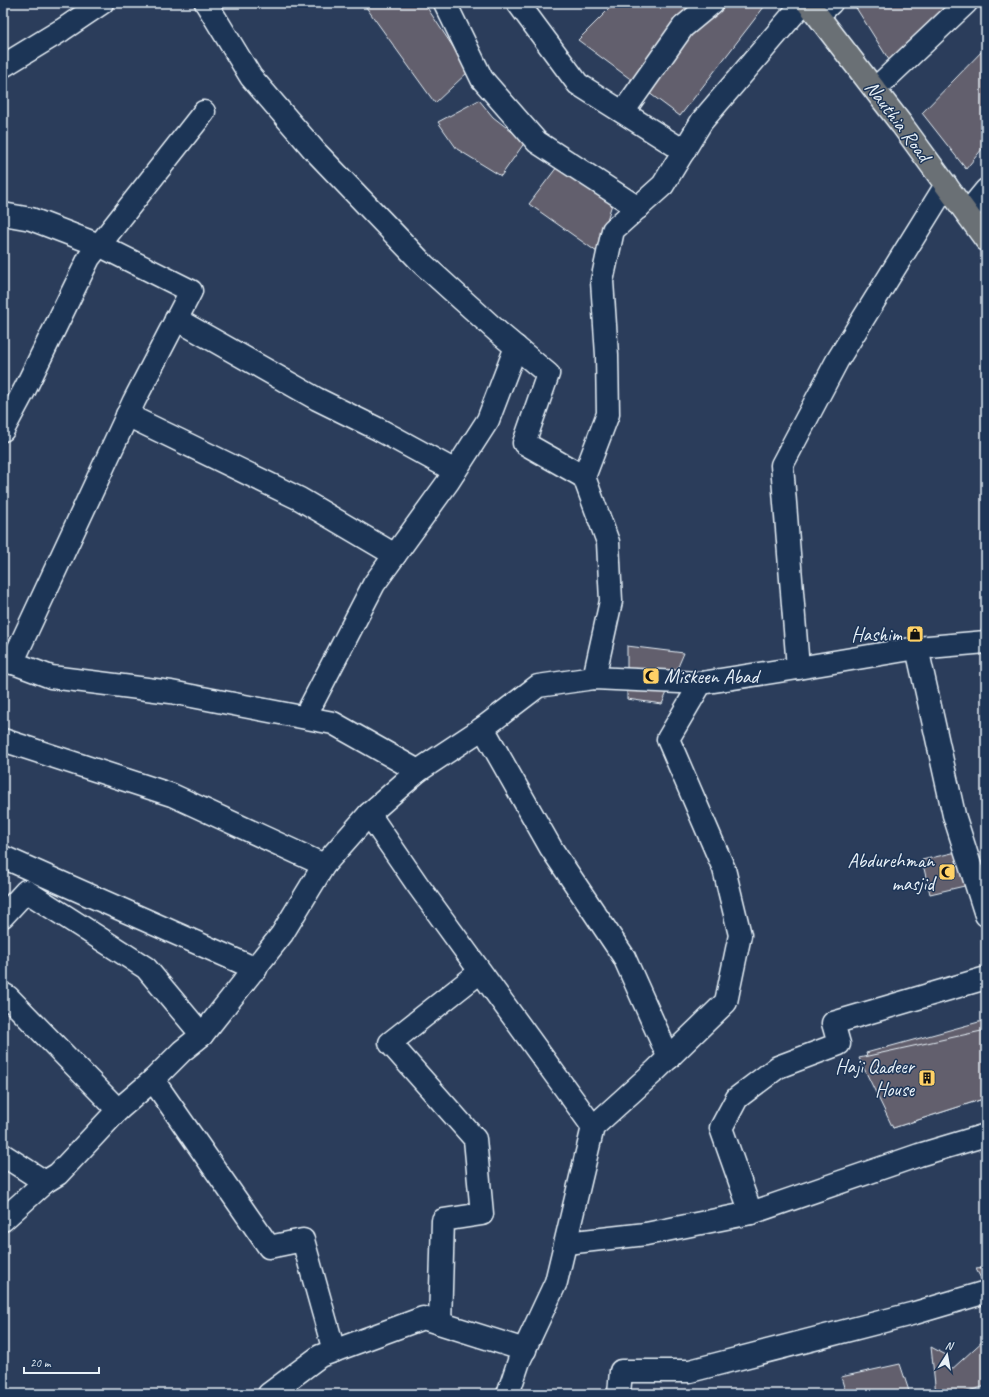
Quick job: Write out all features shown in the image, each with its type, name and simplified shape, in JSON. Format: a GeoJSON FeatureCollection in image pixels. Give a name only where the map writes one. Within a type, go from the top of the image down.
{"type":"FeatureCollection","features":[{"type":"Feature","properties":{"kind":"main road","name":"Nauthia Road"},"geometry":{"type":"LineString","coordinates":[[815,6],[874,89],[986,240]]}},
{"type":"Feature","properties":{"kind":"street"},"geometry":{"type":"LineString","coordinates":[[3,66],[80,10],[102,3]]}},
{"type":"Feature","properties":{"kind":"street"},"geometry":{"type":"LineString","coordinates":[[206,3],[250,77],[314,150],[424,265],[548,374],[524,443],[584,478],[608,542],[611,601],[594,678]]}},
{"type":"Feature","properties":{"kind":"street"},"geometry":{"type":"LineString","coordinates":[[445,3],[482,79],[537,142],[638,208]]}},
{"type":"Feature","properties":{"kind":"street"},"geometry":{"type":"LineString","coordinates":[[518,3],[578,84],[684,151]]}},
{"type":"Feature","properties":{"kind":"street"},"geometry":{"type":"LineString","coordinates":[[623,112],[684,27],[712,3]]}},
{"type":"Feature","properties":{"kind":"street"},"geometry":{"type":"LineString","coordinates":[[874,89],[966,3]]}},
{"type":"Feature","properties":{"kind":"street"},"geometry":{"type":"LineString","coordinates":[[584,478],[608,414],[608,355],[602,281],[613,230],[663,185],[702,121],[815,6]]}},
{"type":"Feature","properties":{"kind":"street"},"geometry":{"type":"LineString","coordinates":[[3,430],[25,389],[89,258],[204,112]]}},
{"type":"Feature","properties":{"kind":"street"},"geometry":{"type":"LineString","coordinates":[[798,668],[782,465],[837,361],[946,185]]}},
{"type":"Feature","properties":{"kind":"street"},"geometry":{"type":"LineString","coordinates":[[967,214],[986,190]]}},
{"type":"Feature","properties":{"kind":"street"},"geometry":{"type":"LineString","coordinates":[[3,214],[31,219],[99,245],[191,291],[127,415],[8,661],[51,676],[172,692],[333,723],[418,771]]}},
{"type":"Feature","properties":{"kind":"street"},"geometry":{"type":"LineString","coordinates":[[176,319],[317,399],[378,429],[455,472]]}},
{"type":"Feature","properties":{"kind":"street"},"geometry":{"type":"LineString","coordinates":[[305,717],[374,584],[455,472],[488,420],[516,347]]}},
{"type":"Feature","properties":{"kind":"street"},"geometry":{"type":"LineString","coordinates":[[127,415],[300,499],[395,555]]}},
{"type":"Feature","properties":{"kind":"street"},"geometry":{"type":"LineString","coordinates":[[3,1220],[46,1182],[58,1174],[118,1110],[153,1080],[182,1051],[202,1035],[256,969],[282,934],[324,865],[369,814],[418,771],[482,728],[538,686],[594,678],[701,683],[917,648],[986,642]]}},
{"type":"Feature","properties":{"kind":"street"},"geometry":{"type":"LineString","coordinates":[[917,648],[954,815],[986,916]]}},
{"type":"Feature","properties":{"kind":"street"},"geometry":{"type":"LineString","coordinates":[[508,1394],[519,1361],[556,1282],[593,1127],[669,1058],[726,1002],[740,935],[724,869],[668,739],[701,683]]}},
{"type":"Feature","properties":{"kind":"street"},"geometry":{"type":"LineString","coordinates":[[482,728],[551,848],[624,957],[669,1058]]}},
{"type":"Feature","properties":{"kind":"street"},"geometry":{"type":"LineString","coordinates":[[3,740],[172,795],[324,865]]}},
{"type":"Feature","properties":{"kind":"street"},"geometry":{"type":"LineString","coordinates":[[369,814],[480,972],[593,1127]]}},
{"type":"Feature","properties":{"kind":"street"},"geometry":{"type":"LineString","coordinates":[[3,857],[256,969]]}},
{"type":"Feature","properties":{"kind":"street"},"geometry":{"type":"LineString","coordinates":[[3,916],[26,891],[146,968],[202,1035]]}},
{"type":"Feature","properties":{"kind":"street"},"geometry":{"type":"LineString","coordinates":[[440,1323],[443,1220],[482,1214],[475,1139],[390,1043],[480,972]]}},
{"type":"Feature","properties":{"kind":"street"},"geometry":{"type":"LineString","coordinates":[[751,1213],[721,1128],[737,1098],[778,1067],[839,1044],[833,1023],[986,978]]}},
{"type":"Feature","properties":{"kind":"street"},"geometry":{"type":"LineString","coordinates":[[3,994],[8,997],[118,1110]]}},
{"type":"Feature","properties":{"kind":"street"},"geometry":{"type":"LineString","coordinates":[[153,1080],[270,1247],[303,1240],[334,1351]]}},
{"type":"Feature","properties":{"kind":"street"},"geometry":{"type":"LineString","coordinates":[[566,1243],[646,1234],[751,1213],[919,1155],[986,1135]]}},
{"type":"Feature","properties":{"kind":"street"},"geometry":{"type":"LineString","coordinates":[[3,1155],[46,1182]]}},
{"type":"Feature","properties":{"kind":"street"},"geometry":{"type":"LineString","coordinates":[[619,1394],[621,1371],[690,1371],[916,1313],[986,1292]]}},
{"type":"Feature","properties":{"kind":"street"},"geometry":{"type":"LineString","coordinates":[[269,1394],[320,1356],[423,1318],[525,1350]]}},
{"type":"Feature","properties":{"kind":"building"},"geometry":{"type":"Polygon","coordinates":[[[363,3],[424,3],[469,71],[435,103],[363,3]]]}},
{"type":"Feature","properties":{"kind":"building"},"geometry":{"type":"Polygon","coordinates":[[[615,3],[762,3],[764,7],[680,116],[578,40],[615,3]]]}},
{"type":"Feature","properties":{"kind":"building"},"geometry":{"type":"Polygon","coordinates":[[[853,3],[952,3],[889,60],[853,3]]]}},
{"type":"Feature","properties":{"kind":"building"},"geometry":{"type":"Polygon","coordinates":[[[986,47],[986,144],[966,169],[922,113],[986,47]]]}},
{"type":"Feature","properties":{"kind":"building"},"geometry":{"type":"Polygon","coordinates":[[[479,100],[493,117],[525,142],[501,176],[457,149],[438,122],[479,100]]]}},
{"type":"Feature","properties":{"kind":"building"},"geometry":{"type":"Polygon","coordinates":[[[557,167],[612,204],[597,252],[529,204],[557,167]]]}},
{"type":"Feature","properties":{"kind":"building","name":"Hashim"},"geometry":{"type":"Polygon","coordinates":[[[919,631],[920,636],[911,636],[910,632],[919,631]]]}},
{"type":"Feature","properties":{"kind":"building","name":"Miskeen Abad"},"geometry":{"type":"Polygon","coordinates":[[[627,646],[684,653],[662,704],[627,699],[627,646]]]}},
{"type":"Feature","properties":{"kind":"building","name":"Abdurehman masjid"},"geometry":{"type":"Polygon","coordinates":[[[961,851],[973,884],[930,894],[922,860],[961,851]]]}},
{"type":"Feature","properties":{"kind":"building","name":"Haji Qadeer House"},"geometry":{"type":"Polygon","coordinates":[[[986,1020],[986,1098],[893,1128],[866,1053],[986,1020]]]}},
{"type":"Feature","properties":{"kind":"building","name":"Haji Qadeer House"},"geometry":{"type":"Polygon","coordinates":[[[986,1030],[986,1098],[893,1128],[859,1058],[986,1030]]]}},
{"type":"Feature","properties":{"kind":"building"},"geometry":{"type":"Polygon","coordinates":[[[986,1268],[986,1288],[976,1269],[986,1268]]]}},
{"type":"Feature","properties":{"kind":"building"},"geometry":{"type":"Polygon","coordinates":[[[986,1338],[986,1386],[958,1394],[936,1394],[931,1347],[946,1355],[950,1371],[986,1338]]]}},
{"type":"Feature","properties":{"kind":"building"},"geometry":{"type":"Polygon","coordinates":[[[900,1364],[910,1394],[846,1394],[841,1377],[900,1364]]]}},
{"type":"Feature","properties":{"kind":"place","name":"Hashim"},"geometry":{"type":"Point","coordinates":[915,634]}},
{"type":"Feature","properties":{"kind":"place","name":"Miskeen Abad"},"geometry":{"type":"Point","coordinates":[651,676]}},
{"type":"Feature","properties":{"kind":"place","name":"Abdurehman masjid"},"geometry":{"type":"Point","coordinates":[947,872]}},
{"type":"Feature","properties":{"kind":"place","name":"Haji Qadeer House"},"geometry":{"type":"Point","coordinates":[927,1078]}}]}
